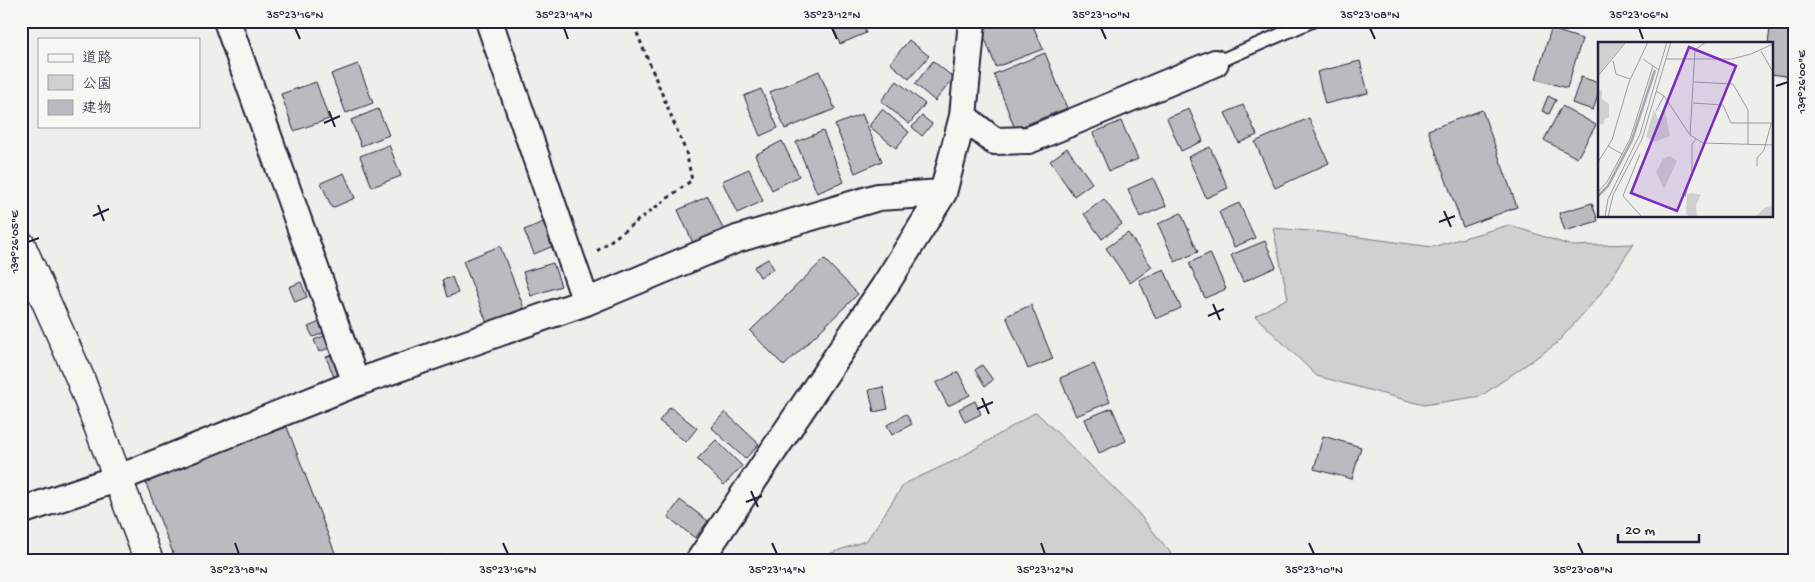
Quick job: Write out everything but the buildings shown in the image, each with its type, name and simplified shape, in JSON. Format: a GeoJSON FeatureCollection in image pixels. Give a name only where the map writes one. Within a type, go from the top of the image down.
{"type":"FeatureCollection","features":[{"type":"Feature","properties":{"kind":"street"},"geometry":{"type":"LineString","coordinates":[[227,21],[356,383]]}},
{"type":"Feature","properties":{"kind":"street"},"geometry":{"type":"LineString","coordinates":[[489,21],[586,302]]}},
{"type":"Feature","properties":{"kind":"street"},"geometry":{"type":"LineString","coordinates":[[699,561],[884,287],[944,192],[963,116],[972,21]]}},
{"type":"Feature","properties":{"kind":"street"},"geometry":{"type":"LineString","coordinates":[[963,116],[994,141],[1029,140],[1215,64]]}},
{"type":"Feature","properties":{"kind":"street"},"geometry":{"type":"LineString","coordinates":[[21,511],[119,478],[356,383],[586,302],[746,236],[878,197],[944,192]]}},
{"type":"Feature","properties":{"kind":"street"},"geometry":{"type":"LineString","coordinates":[[21,245],[80,378],[149,561]]}},
{"type":"Feature","properties":{"kind":"lane"},"geometry":{"type":"LineString","coordinates":[[1215,64],[1312,21]]}},
{"type":"Feature","properties":{"kind":"path"},"geometry":{"type":"LineString","coordinates":[[574,268],[692,180],[686,152],[632,21]]}},
{"type":"Feature","properties":{"kind":"green space"},"geometry":{"type":"Polygon","coordinates":[[[1509,225],[1572,246],[1634,244],[1599,296],[1556,344],[1481,396],[1424,405],[1317,376],[1255,316],[1288,298],[1273,228],[1322,232],[1432,247],[1509,225]]]}},
{"type":"Feature","properties":{"kind":"green space"},"geometry":{"type":"Polygon","coordinates":[[[1036,412],[1134,508],[1170,552],[1172,561],[810,561],[867,540],[904,484],[958,459],[1036,412]]]}}]}
